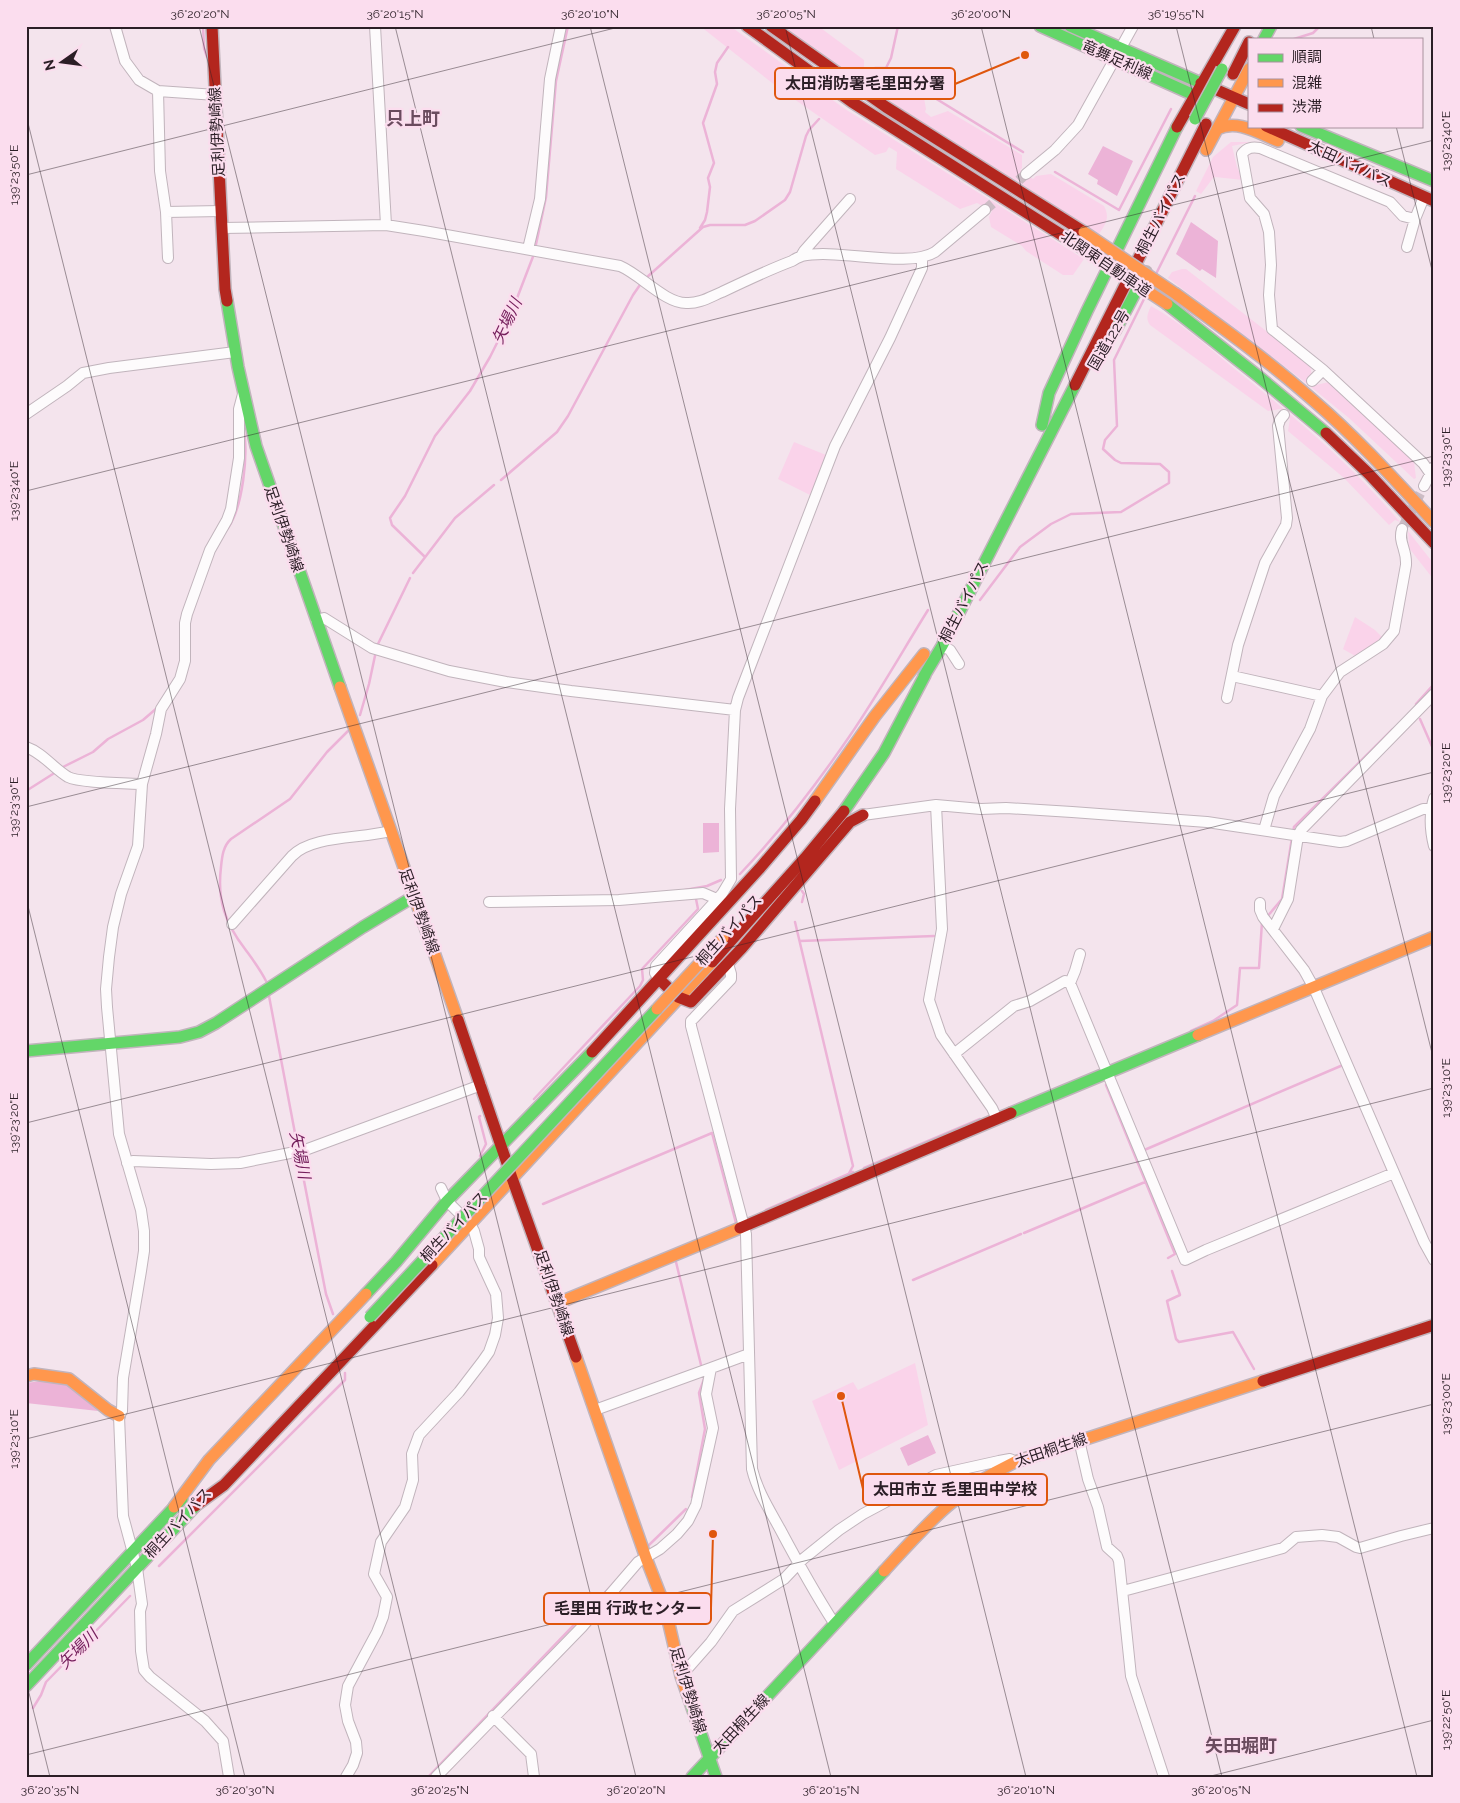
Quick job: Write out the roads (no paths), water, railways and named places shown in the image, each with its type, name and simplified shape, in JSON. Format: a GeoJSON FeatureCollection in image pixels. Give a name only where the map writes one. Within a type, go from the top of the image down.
{"type":"FeatureCollection","features":[{"type":"Feature","properties":{"kind":"main road","name":"足利伊勢崎線"},"geometry":{"type":"LineString","coordinates":[[212,26],[225,288],[243,393],[256,446],[413,897],[558,1303],[646,1558],[665,1607],[681,1676],[716,1777]]}},
{"type":"Feature","properties":{"kind":"main road","name":"北関東自動車道"},"geometry":{"type":"LineString","coordinates":[[747,26],[859,107],[1076,244],[1166,304],[1311,420],[1348,453],[1434,543]]}},
{"type":"Feature","properties":{"kind":"main road","name":"北関東自動車道"},"geometry":{"type":"LineString","coordinates":[[771,26],[914,127],[1084,232],[1176,294],[1252,350],[1316,403],[1394,478],[1434,522]]}},
{"type":"Feature","properties":{"kind":"main road","name":"竜舞足利線"},"geometry":{"type":"LineString","coordinates":[[1040,26],[1194,95]]}},
{"type":"Feature","properties":{"kind":"main road","name":"竜舞足利線"},"geometry":{"type":"LineString","coordinates":[[1070,26],[1201,83]]}},
{"type":"Feature","properties":{"kind":"main road"},"geometry":{"type":"LineString","coordinates":[[1047,429],[1049,393],[1157,168],[1194,95],[1235,26]]}},
{"type":"Feature","properties":{"kind":"main road"},"geometry":{"type":"LineString","coordinates":[[1265,38],[1271,26]]}},
{"type":"Feature","properties":{"kind":"main road","name":"桐生バイパス"},"geometry":{"type":"LineString","coordinates":[[26,1686],[195,1506],[366,1313],[818,830],[836,806],[897,721],[942,646],[1047,429],[1201,122],[1227,71],[1249,35]]}},
{"type":"Feature","properties":{"kind":"main road","name":"桐生バイパス"},"geometry":{"type":"LineString","coordinates":[[1219,99],[1227,71],[1249,35]]}},
{"type":"Feature","properties":{"kind":"main road"},"geometry":{"type":"LineString","coordinates":[[1200,163],[1248,71]]}},
{"type":"Feature","properties":{"kind":"main road"},"geometry":{"type":"LineString","coordinates":[[1201,83],[1248,104]]}},
{"type":"Feature","properties":{"kind":"main road"},"geometry":{"type":"LineString","coordinates":[[1194,95],[1248,119]]}},
{"type":"Feature","properties":{"kind":"main road"},"geometry":{"type":"LineString","coordinates":[[1218,129],[1227,124],[1236,125],[1340,167],[1372,175]]}},
{"type":"Feature","properties":{"kind":"main road","name":"太田バイパス"},"geometry":{"type":"LineString","coordinates":[[1270,128],[1429,199]]}},
{"type":"Feature","properties":{"kind":"main road","name":"太田バイパス"},"geometry":{"type":"LineString","coordinates":[[1306,128],[1434,181]]}},
{"type":"Feature","properties":{"kind":"main road","name":"桐生バイパス"},"geometry":{"type":"LineString","coordinates":[[975,556],[1047,429],[1128,253]]}},
{"type":"Feature","properties":{"kind":"main road","name":"国道122号"},"geometry":{"type":"LineString","coordinates":[[1047,429],[1076,397],[1116,330],[1152,258]]}},
{"type":"Feature","properties":{"kind":"main road"},"geometry":{"type":"LineString","coordinates":[[1316,403],[1370,445],[1434,507]]}},
{"type":"Feature","properties":{"kind":"main road","name":"桐生バイパス"},"geometry":{"type":"LineString","coordinates":[[659,978],[723,910],[801,820],[926,650],[888,717],[831,797],[719,934]]}},
{"type":"Feature","properties":{"kind":"main road"},"geometry":{"type":"LineString","coordinates":[[195,1506],[224,1485],[418,1282],[680,998],[824,836],[867,779],[891,742],[924,675]]}},
{"type":"Feature","properties":{"kind":"main road"},"geometry":{"type":"LineString","coordinates":[[174,1507],[209,1460],[396,1262],[447,1201],[576,1070],[659,978],[680,998],[691,1002],[728,964],[850,822],[863,815]]}},
{"type":"Feature","properties":{"kind":"main road"},"geometry":{"type":"LineString","coordinates":[[26,1051],[180,1037],[199,1032],[413,897]]}},
{"type":"Feature","properties":{"kind":"main road"},"geometry":{"type":"LineString","coordinates":[[558,1303],[742,1222],[998,1119],[1434,937]]}},
{"type":"Feature","properties":{"kind":"main road","name":"桐生バイパス"},"geometry":{"type":"LineString","coordinates":[[26,1665],[174,1507],[366,1313]]}},
{"type":"Feature","properties":{"kind":"main road","name":"太田桐生線"},"geometry":{"type":"LineString","coordinates":[[692,1777],[944,1507],[976,1482],[1015,1462],[1079,1440],[1252,1386],[1434,1325]]}},
{"type":"Feature","properties":{"kind":"main road"},"geometry":{"type":"LineString","coordinates":[[26,1376],[34,1374],[69,1379],[108,1410],[119,1416]]}},
{"type":"Feature","properties":{"kind":"street"},"geometry":{"type":"LineString","coordinates":[[114,26],[126,61],[140,80],[158,91],[216,95]]}},
{"type":"Feature","properties":{"kind":"street"},"geometry":{"type":"LineString","coordinates":[[375,26],[386,225]]}},
{"type":"Feature","properties":{"kind":"street"},"geometry":{"type":"LineString","coordinates":[[528,249],[540,199],[550,79],[561,26]]}},
{"type":"Feature","properties":{"kind":"street"},"geometry":{"type":"LineString","coordinates":[[1026,174],[1055,150],[1078,125],[1133,26]]}},
{"type":"Feature","properties":{"kind":"street"},"geometry":{"type":"LineString","coordinates":[[158,91],[160,171],[166,212],[168,258]]}},
{"type":"Feature","properties":{"kind":"street"},"geometry":{"type":"LineString","coordinates":[[1415,219],[1403,216],[1390,202],[1260,148],[1251,148],[1244,151],[1242,158],[1250,198],[1264,214],[1270,240],[1269,295],[1271,326],[1274,331],[1323,370],[1432,470],[1424,486]]}},
{"type":"Feature","properties":{"kind":"street"},"geometry":{"type":"LineString","coordinates":[[801,256],[850,199]]}},
{"type":"Feature","properties":{"kind":"street"},"geometry":{"type":"LineString","coordinates":[[1407,247],[1415,219],[1429,199]]}},
{"type":"Feature","properties":{"kind":"street"},"geometry":{"type":"LineString","coordinates":[[222,228],[386,225],[620,266],[638,275],[671,300],[686,304],[703,300],[801,256],[835,254],[922,257],[935,252],[985,210]]}},
{"type":"Feature","properties":{"kind":"street"},"geometry":{"type":"LineString","coordinates":[[166,212],[221,211]]}},
{"type":"Feature","properties":{"kind":"street"},"geometry":{"type":"LineString","coordinates":[[659,978],[654,969],[656,966],[717,899],[731,880],[730,809],[735,710],[835,446],[890,338],[922,268],[922,257]]}},
{"type":"Feature","properties":{"kind":"street"},"geometry":{"type":"LineString","coordinates":[[26,414],[82,373],[235,352]]}},
{"type":"Feature","properties":{"kind":"street"},"geometry":{"type":"LineString","coordinates":[[1312,382],[1323,370]]}},
{"type":"Feature","properties":{"kind":"street"},"geometry":{"type":"LineString","coordinates":[[229,1777],[222,1741],[205,1721],[163,1689],[144,1670],[140,1651],[140,1611],[142,1604],[137,1568],[123,1516],[119,1416],[122,1412],[123,1378],[144,1251],[143,1220],[119,1134],[106,989],[108,957],[113,927],[121,894],[138,846],[142,784],[161,709],[180,679],[185,661],[185,623],[187,614],[210,550],[231,509],[239,458],[239,409],[243,393]]}},
{"type":"Feature","properties":{"kind":"street"},"geometry":{"type":"LineString","coordinates":[[1227,698],[1238,645],[1265,563],[1288,518],[1278,426],[1284,415]]}},
{"type":"Feature","properties":{"kind":"street"},"geometry":{"type":"LineString","coordinates":[[1264,830],[1274,796],[1306,737],[1322,696],[1340,672],[1383,644],[1394,632],[1406,565],[1406,554],[1400,538],[1402,529]]}},
{"type":"Feature","properties":{"kind":"street"},"geometry":{"type":"LineString","coordinates":[[316,620],[324,618],[356,640],[376,649],[449,671],[506,682],[735,710]]}},
{"type":"Feature","properties":{"kind":"street"},"geometry":{"type":"LineString","coordinates":[[942,646],[950,650],[959,664]]}},
{"type":"Feature","properties":{"kind":"street"},"geometry":{"type":"LineString","coordinates":[[1232,676],[1322,696]]}},
{"type":"Feature","properties":{"kind":"street"},"geometry":{"type":"LineString","coordinates":[[1268,924],[1288,899],[1294,835],[1434,694]]}},
{"type":"Feature","properties":{"kind":"street"},"geometry":{"type":"LineString","coordinates":[[26,747],[36,751],[59,770],[78,781],[142,784]]}},
{"type":"Feature","properties":{"kind":"street"},"geometry":{"type":"LineString","coordinates":[[1434,798],[1431,809],[1434,846]]}},
{"type":"Feature","properties":{"kind":"street"},"geometry":{"type":"LineString","coordinates":[[863,815],[936,805],[1155,817],[1207,822],[1340,842],[1347,841],[1423,809],[1431,809]]}},
{"type":"Feature","properties":{"kind":"street"},"geometry":{"type":"LineString","coordinates":[[936,805],[942,929],[929,1000],[941,1035],[998,1119]]}},
{"type":"Feature","properties":{"kind":"street"},"geometry":{"type":"LineString","coordinates":[[232,924],[301,848],[314,843],[390,831]]}},
{"type":"Feature","properties":{"kind":"street"},"geometry":{"type":"LineString","coordinates":[[489,902],[618,900],[703,894],[717,899]]}},
{"type":"Feature","properties":{"kind":"street"},"geometry":{"type":"LineString","coordinates":[[1260,903],[1260,910],[1268,924],[1304,970],[1314,988],[1434,1260]]}},
{"type":"Feature","properties":{"kind":"street"},"geometry":{"type":"LineString","coordinates":[[1070,982],[1076,971],[1080,954]]}},
{"type":"Feature","properties":{"kind":"street"},"geometry":{"type":"LineString","coordinates":[[728,964],[732,974],[731,979],[691,1021],[746,1234],[751,1458],[755,1478],[798,1565],[834,1623]]}},
{"type":"Feature","properties":{"kind":"street"},"geometry":{"type":"LineString","coordinates":[[954,1054],[1014,1006],[1030,1001],[1065,981],[1070,982]]}},
{"type":"Feature","properties":{"kind":"street"},"geometry":{"type":"LineString","coordinates":[[1070,982],[1185,1260],[1394,1172]]}},
{"type":"Feature","properties":{"kind":"street"},"geometry":{"type":"LineString","coordinates":[[127,1163],[133,1161],[240,1163],[305,1150],[480,1085]]}},
{"type":"Feature","properties":{"kind":"street"},"geometry":{"type":"LineString","coordinates":[[346,1777],[357,1753],[356,1742],[348,1721],[345,1705],[348,1686],[377,1632],[383,1617],[387,1597],[374,1574],[381,1542],[405,1507],[413,1480],[412,1454],[419,1436],[459,1392],[482,1362],[489,1352],[496,1334],[498,1318],[496,1294],[479,1258],[479,1249],[474,1231],[470,1224],[447,1201],[441,1188]]}},
{"type":"Feature","properties":{"kind":"street"},"geometry":{"type":"LineString","coordinates":[[595,1410],[749,1354]]}},
{"type":"Feature","properties":{"kind":"street"},"geometry":{"type":"LineString","coordinates":[[436,1777],[582,1627],[638,1562],[660,1549],[688,1521],[696,1505],[713,1428],[706,1394],[705,1370]]}},
{"type":"Feature","properties":{"kind":"street"},"geometry":{"type":"LineString","coordinates":[[1079,1440],[1107,1547],[1119,1558],[1131,1676],[1164,1777]]}},
{"type":"Feature","properties":{"kind":"street"},"geometry":{"type":"LineString","coordinates":[[681,1676],[733,1611],[784,1579],[818,1546],[863,1514],[936,1475],[1007,1460],[1015,1462]]}},
{"type":"Feature","properties":{"kind":"street"},"geometry":{"type":"LineString","coordinates":[[1123,1592],[1282,1548],[1299,1536],[1318,1534],[1338,1536],[1360,1548],[1434,1528]]}},
{"type":"Feature","properties":{"kind":"street"},"geometry":{"type":"LineString","coordinates":[[494,1716],[531,1754],[534,1777]]}},
{"type":"Feature","properties":{"kind":"waterway"},"geometry":{"type":"LineString","coordinates":[[203,26],[204,48],[207,57]]}},
{"type":"Feature","properties":{"kind":"waterway","name":"矢場川"},"geometry":{"type":"LineString","coordinates":[[535,249],[546,197],[556,81],[568,26]]}},
{"type":"Feature","properties":{"kind":"waterway"},"geometry":{"type":"LineString","coordinates":[[886,68],[891,58],[898,26]]}},
{"type":"Feature","properties":{"kind":"waterway"},"geometry":{"type":"LineString","coordinates":[[1297,38],[1313,33],[1320,26]]}},
{"type":"Feature","properties":{"kind":"waterway"},"geometry":{"type":"LineString","coordinates":[[700,228],[707,212],[710,187],[708,178],[714,163],[703,123],[717,84],[715,72],[717,63],[728,47]]}},
{"type":"Feature","properties":{"kind":"waterway"},"geometry":{"type":"LineString","coordinates":[[870,71],[875,68],[886,68],[1023,152]]}},
{"type":"Feature","properties":{"kind":"waterway"},"geometry":{"type":"LineString","coordinates":[[1055,172],[1119,210],[1171,109]]}},
{"type":"Feature","properties":{"kind":"waterway"},"geometry":{"type":"LineString","coordinates":[[646,278],[703,227],[710,225],[745,225],[755,221],[785,200],[790,192],[806,136],[819,119]]}},
{"type":"Feature","properties":{"kind":"waterway"},"geometry":{"type":"LineString","coordinates":[[1156,274],[1195,196]]}},
{"type":"Feature","properties":{"kind":"waterway","name":"矢場川"},"geometry":{"type":"LineString","coordinates":[[425,557],[392,525],[390,518],[405,496],[435,436],[470,391],[490,357],[509,319],[534,254]]}},
{"type":"Feature","properties":{"kind":"waterway"},"geometry":{"type":"LineString","coordinates":[[501,480],[557,432],[568,416],[633,295],[642,282]]}},
{"type":"Feature","properties":{"kind":"waterway"},"geometry":{"type":"LineString","coordinates":[[980,600],[1020,547],[1051,524],[1071,514],[1121,512],[1169,483],[1169,472],[1160,464],[1121,463],[1103,449],[1105,440],[1117,426],[1114,360],[1145,297]]}},
{"type":"Feature","properties":{"kind":"waterway"},"geometry":{"type":"LineString","coordinates":[[228,528],[241,494],[245,467],[244,430]]}},
{"type":"Feature","properties":{"kind":"waterway"},"geometry":{"type":"LineString","coordinates":[[413,573],[455,518],[494,485]]}},
{"type":"Feature","properties":{"kind":"waterway","name":"矢場川"},"geometry":{"type":"LineString","coordinates":[[377,646],[410,578]]}},
{"type":"Feature","properties":{"kind":"waterway"},"geometry":{"type":"LineString","coordinates":[[740,874],[811,790],[849,737],[928,610]]}},
{"type":"Feature","properties":{"kind":"waterway","name":"矢場川"},"geometry":{"type":"LineString","coordinates":[[360,715],[376,651]]}},
{"type":"Feature","properties":{"kind":"waterway"},"geometry":{"type":"LineString","coordinates":[[1416,704],[1434,684]]}},
{"type":"Feature","properties":{"kind":"waterway"},"geometry":{"type":"LineString","coordinates":[[61,768],[93,752],[108,739],[143,720],[157,708]]}},
{"type":"Feature","properties":{"kind":"waterway"},"geometry":{"type":"LineString","coordinates":[[1420,719],[1434,751]]}},
{"type":"Feature","properties":{"kind":"waterway"},"geometry":{"type":"LineString","coordinates":[[1293,832],[1294,827],[1393,729]]}},
{"type":"Feature","properties":{"kind":"waterway","name":"矢場川"},"geometry":{"type":"LineString","coordinates":[[266,981],[232,930],[224,911],[220,890],[223,852],[231,839],[290,799],[327,752],[348,731]]}},
{"type":"Feature","properties":{"kind":"waterway"},"geometry":{"type":"LineString","coordinates":[[26,791],[56,772]]}},
{"type":"Feature","properties":{"kind":"waterway"},"geometry":{"type":"LineString","coordinates":[[1266,918],[1282,899],[1292,838]]}},
{"type":"Feature","properties":{"kind":"waterway"},"geometry":{"type":"LineString","coordinates":[[685,890],[707,886],[721,880]]}},
{"type":"Feature","properties":{"kind":"waterway"},"geometry":{"type":"LineString","coordinates":[[802,891],[804,894],[802,902]]}},
{"type":"Feature","properties":{"kind":"waterway"},"geometry":{"type":"LineString","coordinates":[[534,1099],[640,986],[643,980],[642,969],[698,909],[696,899]]}},
{"type":"Feature","properties":{"kind":"waterway"},"geometry":{"type":"LineString","coordinates":[[795,922],[853,1166],[848,1175]]}},
{"type":"Feature","properties":{"kind":"waterway"},"geometry":{"type":"LineString","coordinates":[[1191,1031],[1213,1021],[1237,1005],[1240,968],[1259,968],[1262,922]]}},
{"type":"Feature","properties":{"kind":"waterway"},"geometry":{"type":"LineString","coordinates":[[800,941],[934,936]]}},
{"type":"Feature","properties":{"kind":"waterway","name":"矢場川"},"geometry":{"type":"LineString","coordinates":[[269,996],[298,1149]]}},
{"type":"Feature","properties":{"kind":"waterway"},"geometry":{"type":"LineString","coordinates":[[1142,1151],[1343,1065]]}},
{"type":"Feature","properties":{"kind":"waterway"},"geometry":{"type":"LineString","coordinates":[[1106,1085],[1175,1254],[1168,1258]]}},
{"type":"Feature","properties":{"kind":"waterway"},"geometry":{"type":"LineString","coordinates":[[480,1116],[486,1144],[480,1156]]}},
{"type":"Feature","properties":{"kind":"waterway"},"geometry":{"type":"LineString","coordinates":[[864,1168],[980,1119]]}},
{"type":"Feature","properties":{"kind":"waterway"},"geometry":{"type":"LineString","coordinates":[[543,1204],[712,1133],[736,1223]]}},
{"type":"Feature","properties":{"kind":"waterway","name":"矢場川"},"geometry":{"type":"LineString","coordinates":[[299,1155],[326,1294],[333,1314]]}},
{"type":"Feature","properties":{"kind":"waterway"},"geometry":{"type":"LineString","coordinates":[[766,1210],[853,1172]]}},
{"type":"Feature","properties":{"kind":"waterway"},"geometry":{"type":"LineString","coordinates":[[1024,1233],[1145,1182]]}},
{"type":"Feature","properties":{"kind":"waterway"},"geometry":{"type":"LineString","coordinates":[[913,1280],[1021,1234]]}},
{"type":"Feature","properties":{"kind":"waterway"},"geometry":{"type":"LineString","coordinates":[[676,1262],[702,1369]]}},
{"type":"Feature","properties":{"kind":"waterway"},"geometry":{"type":"LineString","coordinates":[[1172,1271],[1180,1295],[1167,1301],[1176,1339],[1179,1342],[1233,1332],[1254,1369]]}},
{"type":"Feature","properties":{"kind":"waterway","name":"矢場川"},"geometry":{"type":"LineString","coordinates":[[159,1566],[345,1380],[345,1373]]}},
{"type":"Feature","properties":{"kind":"waterway"},"geometry":{"type":"LineString","coordinates":[[692,1497],[705,1429],[699,1393],[704,1379]]}},
{"type":"Feature","properties":{"kind":"waterway"},"geometry":{"type":"LineString","coordinates":[[648,1546],[686,1509]]}},
{"type":"Feature","properties":{"kind":"waterway"},"geometry":{"type":"LineString","coordinates":[[428,1777],[616,1581]]}},
{"type":"Feature","properties":{"kind":"waterway","name":"矢場川"},"geometry":{"type":"LineString","coordinates":[[33,1708],[46,1682],[130,1596]]}},
{"type":"Feature","properties":{"kind":"tunnel"},"geometry":{"type":"LineString","coordinates":[[985,210],[1026,174]]}},
{"type":"Feature","properties":{"kind":"tunnel"},"geometry":{"type":"LineString","coordinates":[[1402,529],[1424,486]]}},
{"type":"Feature","properties":{"kind":"place","name":"太田消防署毛里田分署"},"geometry":{"type":"Point","coordinates":[1025,55]}},
{"type":"Feature","properties":{"kind":"place","name":"太田市立 毛里田中学校"},"geometry":{"type":"Point","coordinates":[841,1396]}},
{"type":"Feature","properties":{"kind":"place","name":"毛里田 行政センター"},"geometry":{"type":"Point","coordinates":[713,1534]}},
{"type":"Feature","properties":{"kind":"district","name":"只上町"},"geometry":{"type":"Point","coordinates":[413,118]}},
{"type":"Feature","properties":{"kind":"district","name":"矢田堀町"},"geometry":{"type":"Point","coordinates":[1241,1745]}}]}
